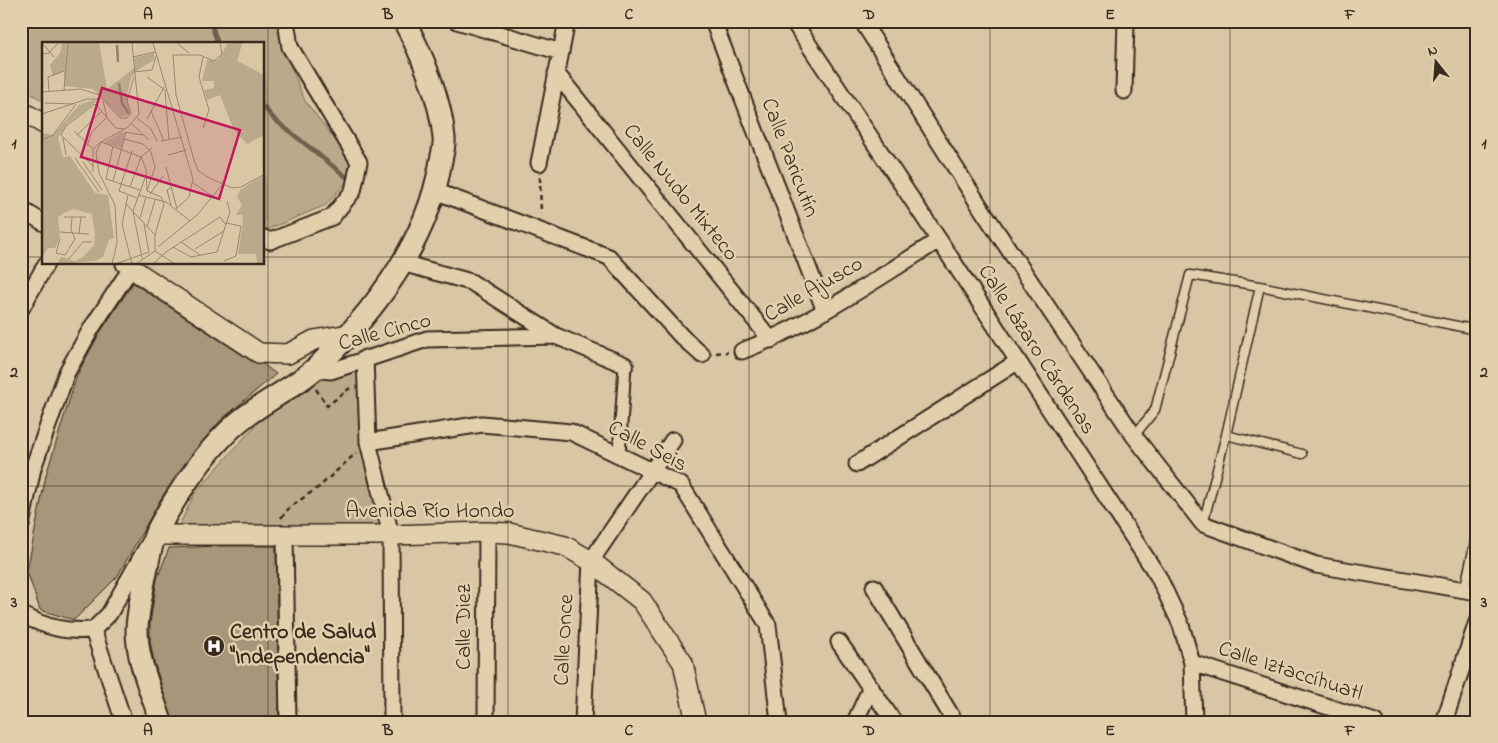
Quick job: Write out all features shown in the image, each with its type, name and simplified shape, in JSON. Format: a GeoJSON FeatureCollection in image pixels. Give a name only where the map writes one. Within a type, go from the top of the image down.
{"type":"FeatureCollection","features":[{"type":"Feature","properties":{"kind":"main road"},"geometry":{"type":"LineString","coordinates":[[161,722],[142,664],[137,630],[155,535],[190,479],[214,448],[241,420],[314,375],[348,334],[402,263],[418,234],[435,191],[444,139],[432,88],[415,41],[404,21]]}},
{"type":"Feature","properties":{"kind":"street"},"geometry":{"type":"LineString","coordinates":[[265,238],[270,241],[332,217],[353,191],[359,162],[290,47],[286,21]]}},
{"type":"Feature","properties":{"kind":"street"},"geometry":{"type":"LineString","coordinates":[[457,21],[561,52]]}},
{"type":"Feature","properties":{"kind":"street"},"geometry":{"type":"LineString","coordinates":[[539,163],[567,21]]}},
{"type":"Feature","properties":{"kind":"street","name":"Calle Paricutín"},"geometry":{"type":"LineString","coordinates":[[713,21],[825,311]]}},
{"type":"Feature","properties":{"kind":"street","name":"Calle Lázaro Cárdenas"},"geometry":{"type":"LineString","coordinates":[[793,21],[939,240],[1158,576],[1181,625],[1192,663],[1194,722]]}},
{"type":"Feature","properties":{"kind":"street"},"geometry":{"type":"LineString","coordinates":[[862,21],[983,211],[1134,436],[1203,524],[1316,565],[1471,592]]}},
{"type":"Feature","properties":{"kind":"street"},"geometry":{"type":"LineString","coordinates":[[1124,91],[1126,21]]}},
{"type":"Feature","properties":{"kind":"street","name":"Calle Nudo Mixteco"},"geometry":{"type":"LineString","coordinates":[[556,72],[771,340]]}},
{"type":"Feature","properties":{"kind":"street"},"geometry":{"type":"LineString","coordinates":[[22,110],[42,111]]}},
{"type":"Feature","properties":{"kind":"street"},"geometry":{"type":"LineString","coordinates":[[22,110],[42,123]]}},
{"type":"Feature","properties":{"kind":"street"},"geometry":{"type":"LineString","coordinates":[[435,191],[609,257],[682,337],[702,355]]}},
{"type":"Feature","properties":{"kind":"street"},"geometry":{"type":"LineString","coordinates":[[21,208],[42,221]]}},
{"type":"Feature","properties":{"kind":"street","name":"Calle Ajusco"},"geometry":{"type":"LineString","coordinates":[[742,351],[771,340],[825,311],[939,240]]}},
{"type":"Feature","properties":{"kind":"street"},"geometry":{"type":"LineString","coordinates":[[402,263],[471,282],[556,336],[625,365],[619,454]]}},
{"type":"Feature","properties":{"kind":"street"},"geometry":{"type":"LineString","coordinates":[[21,309],[45,265]]}},
{"type":"Feature","properties":{"kind":"street"},"geometry":{"type":"LineString","coordinates":[[21,525],[33,468],[66,372],[128,265],[259,353],[288,354],[314,340],[348,334]]}},
{"type":"Feature","properties":{"kind":"street","name":"Calle Cinco"},"geometry":{"type":"LineString","coordinates":[[314,375],[427,339],[556,336]]}},
{"type":"Feature","properties":{"kind":"street"},"geometry":{"type":"LineString","coordinates":[[365,358],[368,442],[391,535],[392,722]]}},
{"type":"Feature","properties":{"kind":"street"},"geometry":{"type":"LineString","coordinates":[[857,464],[1017,362]]}},
{"type":"Feature","properties":{"kind":"street","name":"Calle Seis"},"geometry":{"type":"LineString","coordinates":[[368,442],[482,424],[571,432],[681,485],[768,625],[779,722]]}},
{"type":"Feature","properties":{"kind":"street"},"geometry":{"type":"LineString","coordinates":[[591,561],[674,440]]}},
{"type":"Feature","properties":{"kind":"street","name":"Avenida Río Hondo"},"geometry":{"type":"LineString","coordinates":[[155,535],[391,535],[486,532],[509,533],[565,546],[591,561],[642,601],[683,663],[696,722]]}},
{"type":"Feature","properties":{"kind":"street","name":"Calle Diez"},"geometry":{"type":"LineString","coordinates":[[486,532],[486,722]]}},
{"type":"Feature","properties":{"kind":"street"},"geometry":{"type":"LineString","coordinates":[[22,611],[39,624],[66,632],[94,630],[109,614],[138,559],[155,535]]}},
{"type":"Feature","properties":{"kind":"street"},"geometry":{"type":"LineString","coordinates":[[277,536],[288,722]]}},
{"type":"Feature","properties":{"kind":"street","name":"Calle Once"},"geometry":{"type":"LineString","coordinates":[[582,722],[591,561]]}},
{"type":"Feature","properties":{"kind":"street"},"geometry":{"type":"LineString","coordinates":[[874,587],[955,722]]}},
{"type":"Feature","properties":{"kind":"street"},"geometry":{"type":"LineString","coordinates":[[1444,722],[1477,622]]}},
{"type":"Feature","properties":{"kind":"street"},"geometry":{"type":"LineString","coordinates":[[94,630],[124,722]]}},
{"type":"Feature","properties":{"kind":"street"},"geometry":{"type":"LineString","coordinates":[[839,642],[894,722]]}},
{"type":"Feature","properties":{"kind":"street","name":"Calle Iztaccíhuatl"},"geometry":{"type":"LineString","coordinates":[[1192,663],[1375,722]]}},
{"type":"Feature","properties":{"kind":"street"},"geometry":{"type":"LineString","coordinates":[[855,722],[871,687]]}},
{"type":"Feature","properties":{"kind":"lane"},"geometry":{"type":"LineString","coordinates":[[1134,436],[1155,410],[1190,275],[1260,286],[1477,330]]}},
{"type":"Feature","properties":{"kind":"lane"},"geometry":{"type":"LineString","coordinates":[[1203,524],[1226,435],[1260,286]]}},
{"type":"Feature","properties":{"kind":"lane"},"geometry":{"type":"LineString","coordinates":[[1226,435],[1302,454]]}},
{"type":"Feature","properties":{"kind":"lane"},"geometry":{"type":"LineString","coordinates":[[1471,592],[1477,532]]}},
{"type":"Feature","properties":{"kind":"path"},"geometry":{"type":"LineString","coordinates":[[539,163],[542,232]]}},
{"type":"Feature","properties":{"kind":"path"},"geometry":{"type":"LineString","coordinates":[[702,355],[742,351]]}},
{"type":"Feature","properties":{"kind":"path"},"geometry":{"type":"LineString","coordinates":[[314,375],[327,406],[365,377]]}},
{"type":"Feature","properties":{"kind":"path"},"geometry":{"type":"LineString","coordinates":[[277,536],[290,507],[319,487],[368,442]]}},
{"type":"Feature","properties":{"kind":"shaded area"},"geometry":{"type":"Polygon","coordinates":[[[21,21],[275,21],[283,47],[305,101],[351,160],[349,179],[326,205],[268,229],[265,228],[265,42],[42,42],[42,100],[21,88],[21,21]]]}},
{"type":"Feature","properties":{"kind":"shaded area"},"geometry":{"type":"Polygon","coordinates":[[[358,367],[383,530],[174,536],[195,493],[259,421],[323,379],[358,367]]]}},
{"type":"Feature","properties":{"kind":"building"},"geometry":{"type":"Polygon","coordinates":[[[133,283],[253,362],[263,364],[276,374],[221,420],[196,449],[162,497],[117,577],[74,620],[40,610],[27,571],[46,475],[77,375],[99,334],[133,283]]]}},
{"type":"Feature","properties":{"kind":"building","name":"Centro de Salud \"Independencia\""},"geometry":{"type":"Polygon","coordinates":[[[276,546],[279,720],[173,722],[154,662],[150,641],[150,623],[157,579],[169,548],[276,546]]]}},
{"type":"Feature","properties":{"kind":"waterway"},"geometry":{"type":"LineString","coordinates":[[207,21],[212,26],[217,42]]}},
{"type":"Feature","properties":{"kind":"waterway"},"geometry":{"type":"LineString","coordinates":[[265,108],[274,119],[349,179]]}},
{"type":"Feature","properties":{"kind":"place","name":"Centro de Salud \"Independencia\""},"geometry":{"type":"Point","coordinates":[214,646]}}]}
